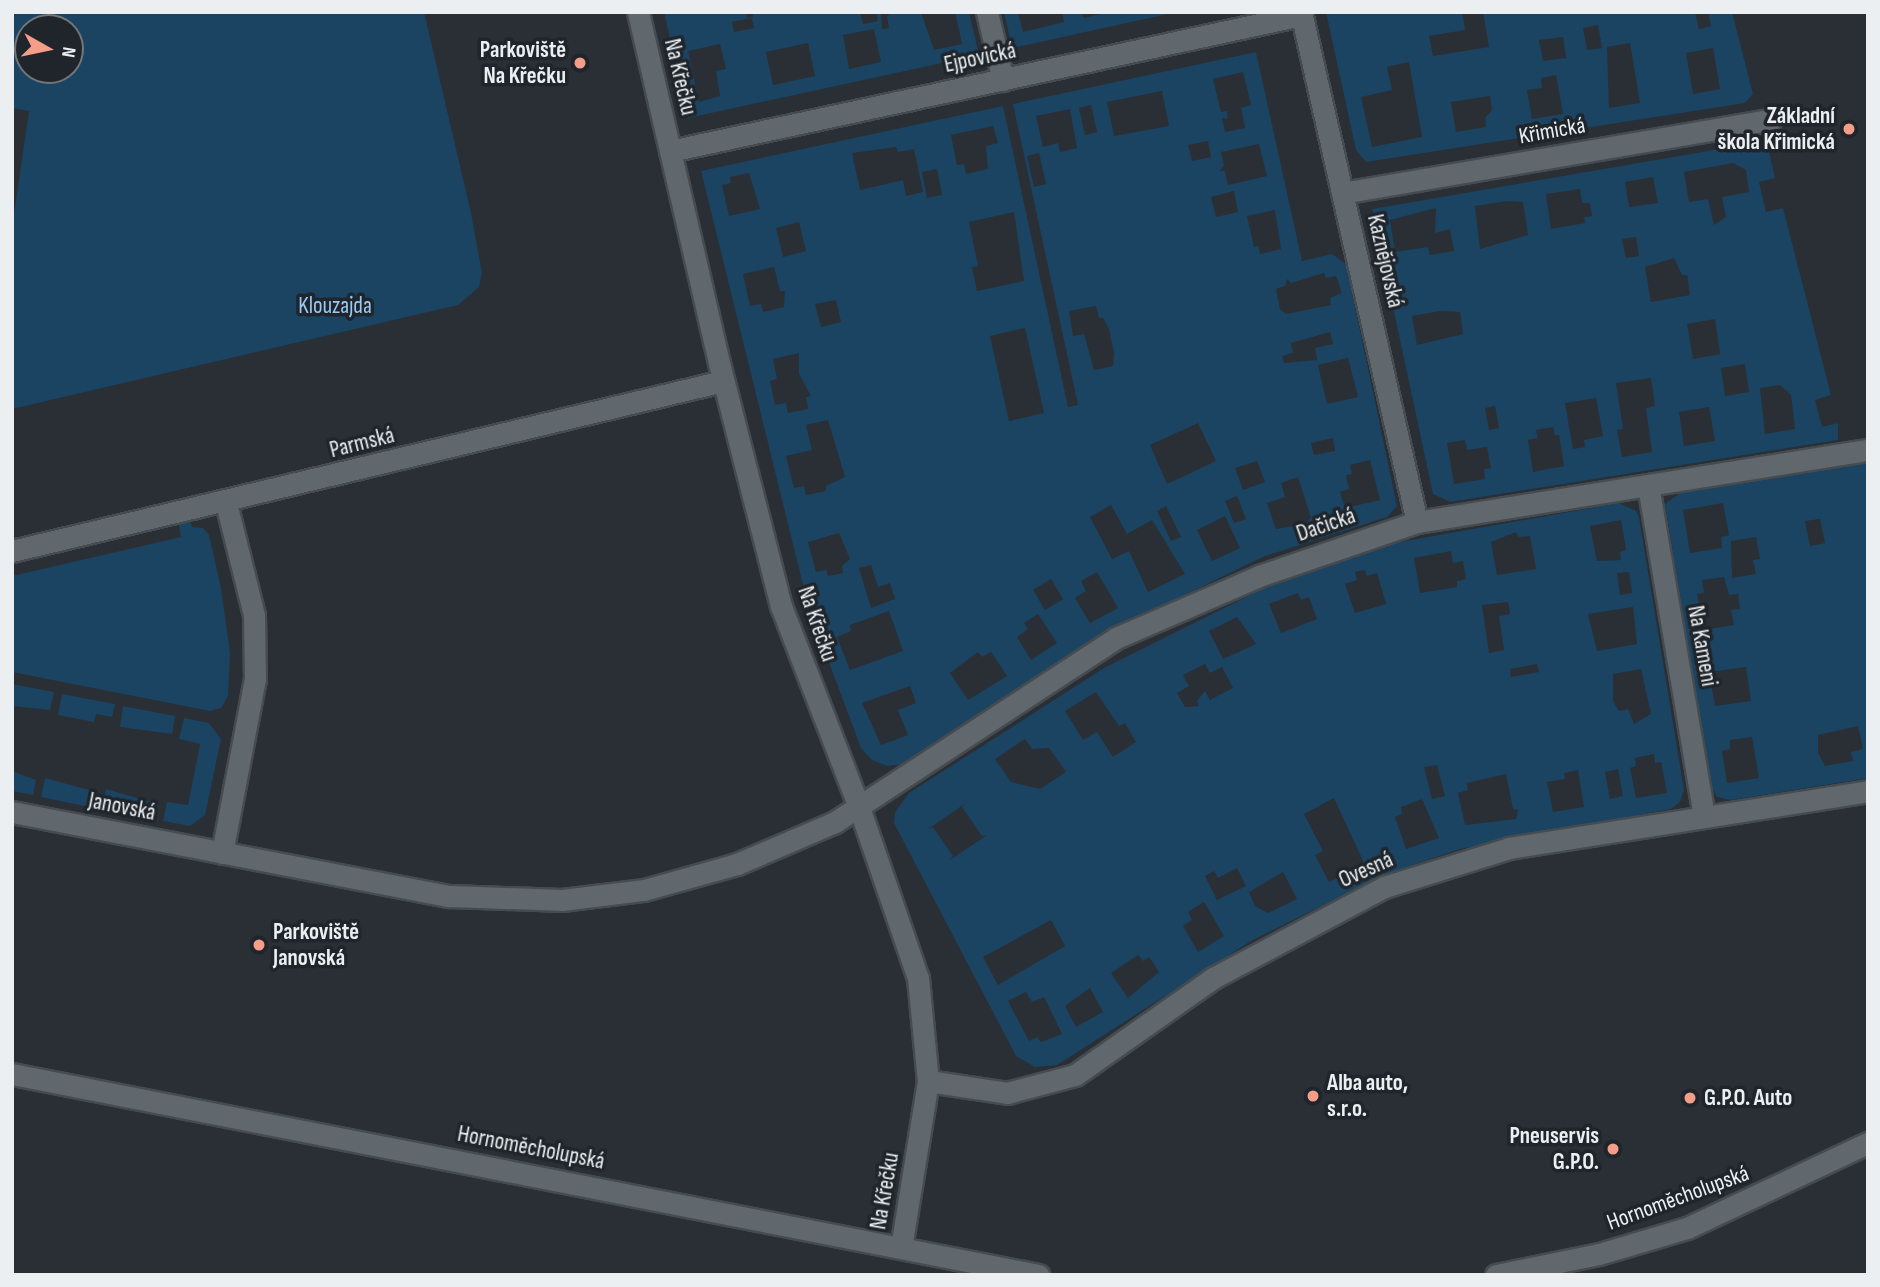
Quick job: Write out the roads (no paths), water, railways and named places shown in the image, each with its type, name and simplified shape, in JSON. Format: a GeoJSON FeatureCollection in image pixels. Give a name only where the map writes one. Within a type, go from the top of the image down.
{"type":"FeatureCollection","features":[{"type":"Feature","properties":{"kind":"street","name":"Na Křečku"},"geometry":{"type":"LineString","coordinates":[[638,12],[723,381],[781,606],[859,807],[918,978],[928,1081],[901,1247]]}},
{"type":"Feature","properties":{"kind":"street"},"geometry":{"type":"LineString","coordinates":[[987,12],[1003,80]]}},
{"type":"Feature","properties":{"kind":"street","name":"Ejpovická"},"geometry":{"type":"LineString","coordinates":[[670,151],[1301,14]]}},
{"type":"Feature","properties":{"kind":"street","name":"Kaznějovská"},"geometry":{"type":"LineString","coordinates":[[1301,14],[1417,522]]}},
{"type":"Feature","properties":{"kind":"street","name":"Křimická"},"geometry":{"type":"LineString","coordinates":[[1342,193],[1771,120]]}},
{"type":"Feature","properties":{"kind":"street","name":"Parmská"},"geometry":{"type":"LineString","coordinates":[[12,551],[226,503],[723,381]]}},
{"type":"Feature","properties":{"kind":"street","name":"Dačická"},"geometry":{"type":"LineString","coordinates":[[222,853],[412,891],[562,900],[644,890],[737,864],[835,822],[1116,638],[1259,576],[1417,522],[1868,450]]}},
{"type":"Feature","properties":{"kind":"street","name":"Na Kameni"},"geometry":{"type":"LineString","coordinates":[[1648,485],[1704,816]]}},
{"type":"Feature","properties":{"kind":"street"},"geometry":{"type":"LineString","coordinates":[[222,853],[255,679],[254,615],[226,503]]}},
{"type":"Feature","properties":{"kind":"street","name":"Ovesná"},"geometry":{"type":"LineString","coordinates":[[928,1081],[1007,1093],[1041,1087],[1075,1075],[1213,978],[1384,887],[1509,848],[1868,791]]}},
{"type":"Feature","properties":{"kind":"street","name":"Janovská"},"geometry":{"type":"LineString","coordinates":[[12,812],[222,853]]}},
{"type":"Feature","properties":{"kind":"street","name":"Hornoměcholupská"},"geometry":{"type":"LineString","coordinates":[[12,1074],[1038,1275]]}},
{"type":"Feature","properties":{"kind":"street","name":"Hornoměcholupská"},"geometry":{"type":"LineString","coordinates":[[1496,1275],[1599,1254],[1686,1228],[1765,1195],[1868,1143]]}},
{"type":"Feature","properties":{"kind":"place","name":"Parkoviště Na Křečku"},"geometry":{"type":"Point","coordinates":[580,63]}},
{"type":"Feature","properties":{"kind":"place","name":"Základní škola Křimická"},"geometry":{"type":"Point","coordinates":[1849,129]}},
{"type":"Feature","properties":{"kind":"place","name":"Parkoviště Janovská"},"geometry":{"type":"Point","coordinates":[259,945]}},
{"type":"Feature","properties":{"kind":"place","name":"Alba auto, s.r.o."},"geometry":{"type":"Point","coordinates":[1313,1096]}},
{"type":"Feature","properties":{"kind":"place","name":"G.P.O. Auto"},"geometry":{"type":"Point","coordinates":[1690,1098]}},
{"type":"Feature","properties":{"kind":"place","name":"Pneuservis G.P.O."},"geometry":{"type":"Point","coordinates":[1613,1149]}},
{"type":"Feature","properties":{"kind":"park label","name":"Klouzajda"},"geometry":{"type":"Point","coordinates":[335,306]}}]}
